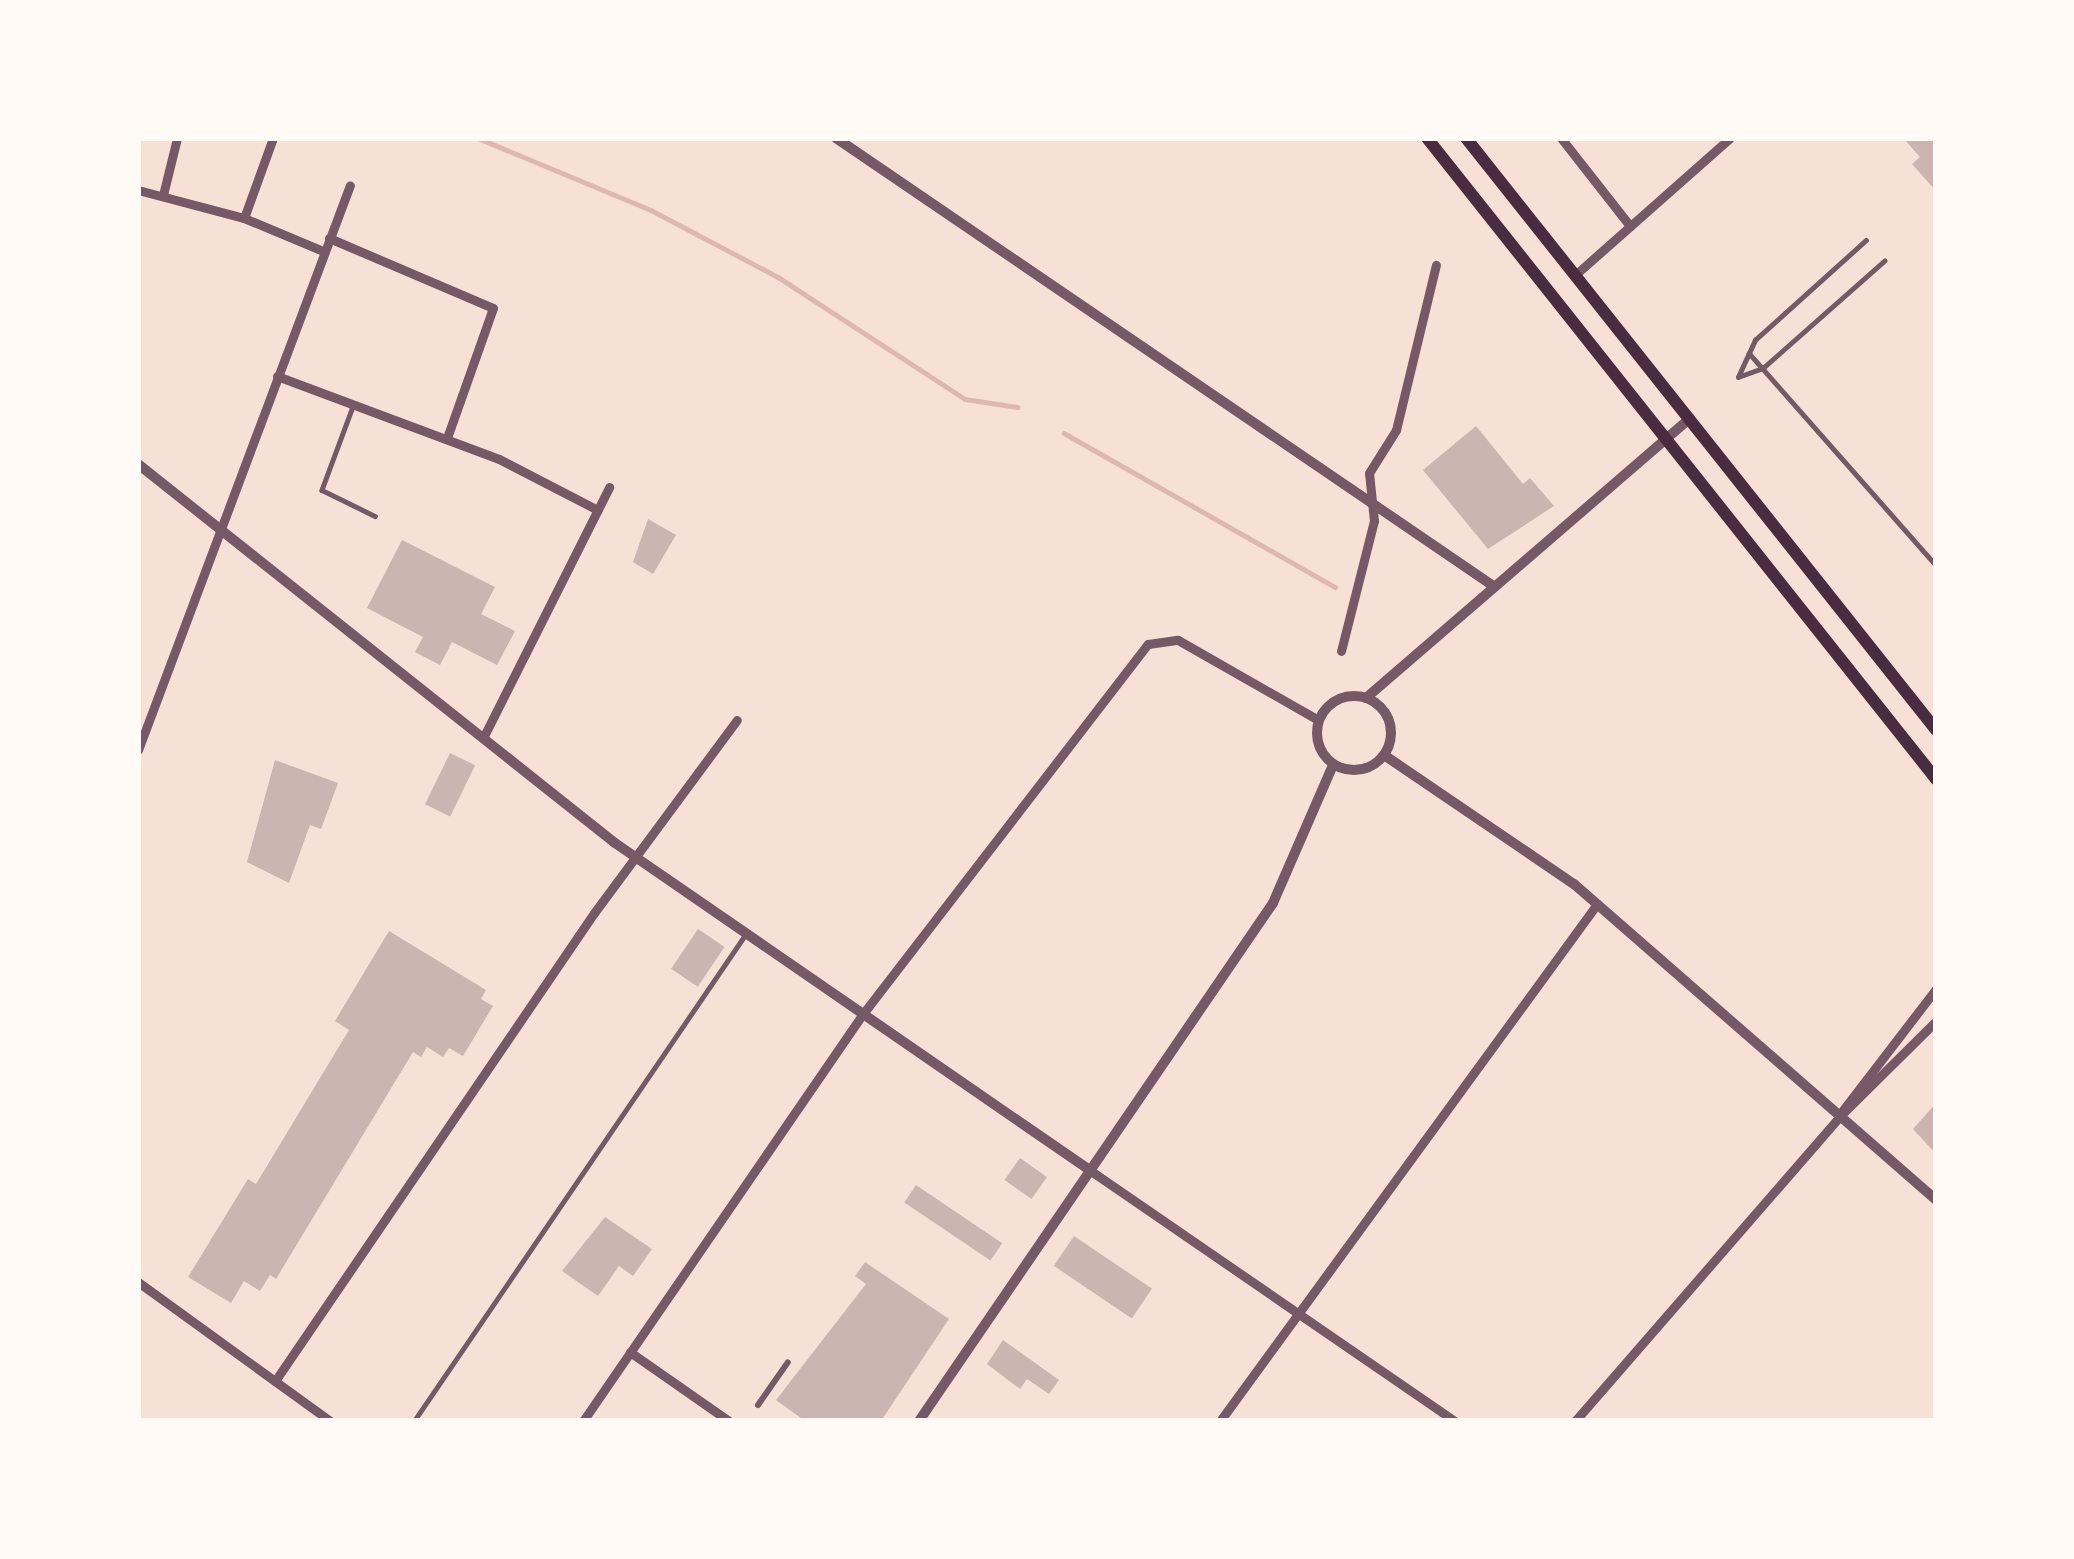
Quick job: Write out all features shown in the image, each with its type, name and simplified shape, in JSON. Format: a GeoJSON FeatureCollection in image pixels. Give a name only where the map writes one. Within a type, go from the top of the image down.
{"type":"FeatureCollection","features":[{"type":"Feature","properties":{"kind":"main road"},"geometry":{"type":"LineString","coordinates":[[1427,138],[1936,778]]}},
{"type":"Feature","properties":{"kind":"main road"},"geometry":{"type":"LineString","coordinates":[[1466,138],[1936,730]]}},
{"type":"Feature","properties":{"kind":"street"},"geometry":{"type":"LineString","coordinates":[[163,196],[177,138]]}},
{"type":"Feature","properties":{"kind":"street"},"geometry":{"type":"LineString","coordinates":[[244,218],[273,138]]}},
{"type":"Feature","properties":{"kind":"street"},"geometry":{"type":"LineString","coordinates":[[836,138],[1495,587]]}},
{"type":"Feature","properties":{"kind":"street"},"geometry":{"type":"LineString","coordinates":[[1561,138],[1630,226]]}},
{"type":"Feature","properties":{"kind":"street"},"geometry":{"type":"LineString","coordinates":[[1575,275],[1730,138]]}},
{"type":"Feature","properties":{"kind":"street"},"geometry":{"type":"LineString","coordinates":[[138,750],[142,728],[350,185]]}},
{"type":"Feature","properties":{"kind":"street"},"geometry":{"type":"LineString","coordinates":[[138,190],[244,218],[323,251]]}},
{"type":"Feature","properties":{"kind":"street"},"geometry":{"type":"LineString","coordinates":[[329,238],[493,308],[447,438]]}},
{"type":"Feature","properties":{"kind":"street"},"geometry":{"type":"LineString","coordinates":[[1341,651],[1373,526],[1369,472],[1396,430],[1436,265]]}},
{"type":"Feature","properties":{"kind":"street"},"geometry":{"type":"LineString","coordinates":[[278,376],[447,438],[598,510]]}},
{"type":"Feature","properties":{"kind":"street"},"geometry":{"type":"LineString","coordinates":[[1318,720],[1343,697],[1366,698],[1690,418]]}},
{"type":"Feature","properties":{"kind":"street"},"geometry":{"type":"LineString","coordinates":[[138,464],[634,856],[1455,1421]]}},
{"type":"Feature","properties":{"kind":"street"},"geometry":{"type":"LineString","coordinates":[[483,738],[609,487]]}},
{"type":"Feature","properties":{"kind":"street"},"geometry":{"type":"LineString","coordinates":[[583,1421],[862,1015],[1148,644],[1178,640],[1318,720]]}},
{"type":"Feature","properties":{"kind":"street"},"geometry":{"type":"LineString","coordinates":[[1366,698],[1389,722],[1384,755]]}},
{"type":"Feature","properties":{"kind":"street"},"geometry":{"type":"LineString","coordinates":[[275,1381],[634,856],[737,720]]}},
{"type":"Feature","properties":{"kind":"street"},"geometry":{"type":"LineString","coordinates":[[1318,720],[1320,750],[1333,764],[1355,770],[1384,755]]}},
{"type":"Feature","properties":{"kind":"street"},"geometry":{"type":"LineString","coordinates":[[1384,755],[1597,904],[1936,1200]]}},
{"type":"Feature","properties":{"kind":"street"},"geometry":{"type":"LineString","coordinates":[[919,1421],[1274,903],[1333,764]]}},
{"type":"Feature","properties":{"kind":"street"},"geometry":{"type":"LineString","coordinates":[[1220,1421],[1597,904]]}},
{"type":"Feature","properties":{"kind":"street"},"geometry":{"type":"LineString","coordinates":[[1575,1421],[1841,1115],[1936,989]]}},
{"type":"Feature","properties":{"kind":"street"},"geometry":{"type":"LineString","coordinates":[[1841,1115],[1936,1021]]}},
{"type":"Feature","properties":{"kind":"street"},"geometry":{"type":"LineString","coordinates":[[138,1282],[329,1421]]}},
{"type":"Feature","properties":{"kind":"street"},"geometry":{"type":"LineString","coordinates":[[630,1352],[729,1421]]}},
{"type":"Feature","properties":{"kind":"street"},"geometry":{"type":"LineString","coordinates":[[758,1405],[788,1361]]}},
{"type":"Feature","properties":{"kind":"lane"},"geometry":{"type":"LineString","coordinates":[[1866,240],[1749,353],[1738,377],[1762,368],[1884,261]]}},
{"type":"Feature","properties":{"kind":"lane"},"geometry":{"type":"LineString","coordinates":[[1749,353],[1936,565]]}},
{"type":"Feature","properties":{"kind":"lane"},"geometry":{"type":"LineString","coordinates":[[354,404],[322,490],[375,516]]}},
{"type":"Feature","properties":{"kind":"lane"},"geometry":{"type":"LineString","coordinates":[[414,1421],[746,933]]}},
{"type":"Feature","properties":{"kind":"building"},"geometry":{"type":"Polygon","coordinates":[[[1903,138],[1936,138],[1936,191],[1912,164],[1920,157],[1903,138]]]}},
{"type":"Feature","properties":{"kind":"building"},"geometry":{"type":"Polygon","coordinates":[[[1476,426],[1523,484],[1530,478],[1554,506],[1488,549],[1423,470],[1476,426]]]}},
{"type":"Feature","properties":{"kind":"building"},"geometry":{"type":"Polygon","coordinates":[[[648,519],[676,535],[653,574],[633,562],[648,519]]]}},
{"type":"Feature","properties":{"kind":"building"},"geometry":{"type":"Polygon","coordinates":[[[402,540],[495,587],[481,614],[515,631],[497,665],[452,642],[440,665],[415,652],[423,637],[367,608],[402,540]]]}},
{"type":"Feature","properties":{"kind":"building"},"geometry":{"type":"Polygon","coordinates":[[[450,753],[475,765],[450,817],[425,804],[450,753]]]}},
{"type":"Feature","properties":{"kind":"building"},"geometry":{"type":"Polygon","coordinates":[[[275,760],[338,783],[321,829],[310,825],[289,883],[247,862],[275,760]]]}},
{"type":"Feature","properties":{"kind":"building"},"geometry":{"type":"Polygon","coordinates":[[[698,929],[725,947],[698,987],[671,969],[698,929]]]}},
{"type":"Feature","properties":{"kind":"building"},"geometry":{"type":"Polygon","coordinates":[[[389,931],[486,990],[481,999],[493,1006],[463,1056],[449,1048],[443,1057],[427,1047],[421,1057],[413,1052],[276,1279],[270,1275],[260,1291],[244,1281],[231,1303],[188,1277],[248,1179],[256,1184],[349,1030],[335,1021],[389,931]]]}},
{"type":"Feature","properties":{"kind":"building"},"geometry":{"type":"Polygon","coordinates":[[[1936,1103],[1936,1154],[1913,1129],[1936,1103]]]}},
{"type":"Feature","properties":{"kind":"building"},"geometry":{"type":"Polygon","coordinates":[[[1020,1158],[1047,1177],[1032,1199],[1005,1180],[1020,1158]]]}},
{"type":"Feature","properties":{"kind":"building"},"geometry":{"type":"Polygon","coordinates":[[[916,1185],[1002,1243],[990,1261],[904,1202],[916,1185]]]}},
{"type":"Feature","properties":{"kind":"building"},"geometry":{"type":"Polygon","coordinates":[[[605,1217],[652,1249],[633,1276],[619,1266],[598,1296],[562,1271],[605,1217]]]}},
{"type":"Feature","properties":{"kind":"building"},"geometry":{"type":"Polygon","coordinates":[[[1074,1236],[1152,1289],[1132,1318],[1054,1266],[1074,1236]]]}},
{"type":"Feature","properties":{"kind":"building"},"geometry":{"type":"Polygon","coordinates":[[[865,1262],[949,1319],[881,1421],[805,1421],[776,1400],[866,1284],[855,1276],[865,1262]]]}},
{"type":"Feature","properties":{"kind":"building"},"geometry":{"type":"Polygon","coordinates":[[[1003,1340],[1059,1380],[1049,1394],[1027,1379],[1020,1389],[987,1364],[1003,1340]]]}},
{"type":"Feature","properties":{"kind":"waterway"},"geometry":{"type":"LineString","coordinates":[[478,138],[651,210],[778,277],[965,399],[1017,407]]}},
{"type":"Feature","properties":{"kind":"waterway"},"geometry":{"type":"LineString","coordinates":[[1064,433],[1335,587]]}}]}
